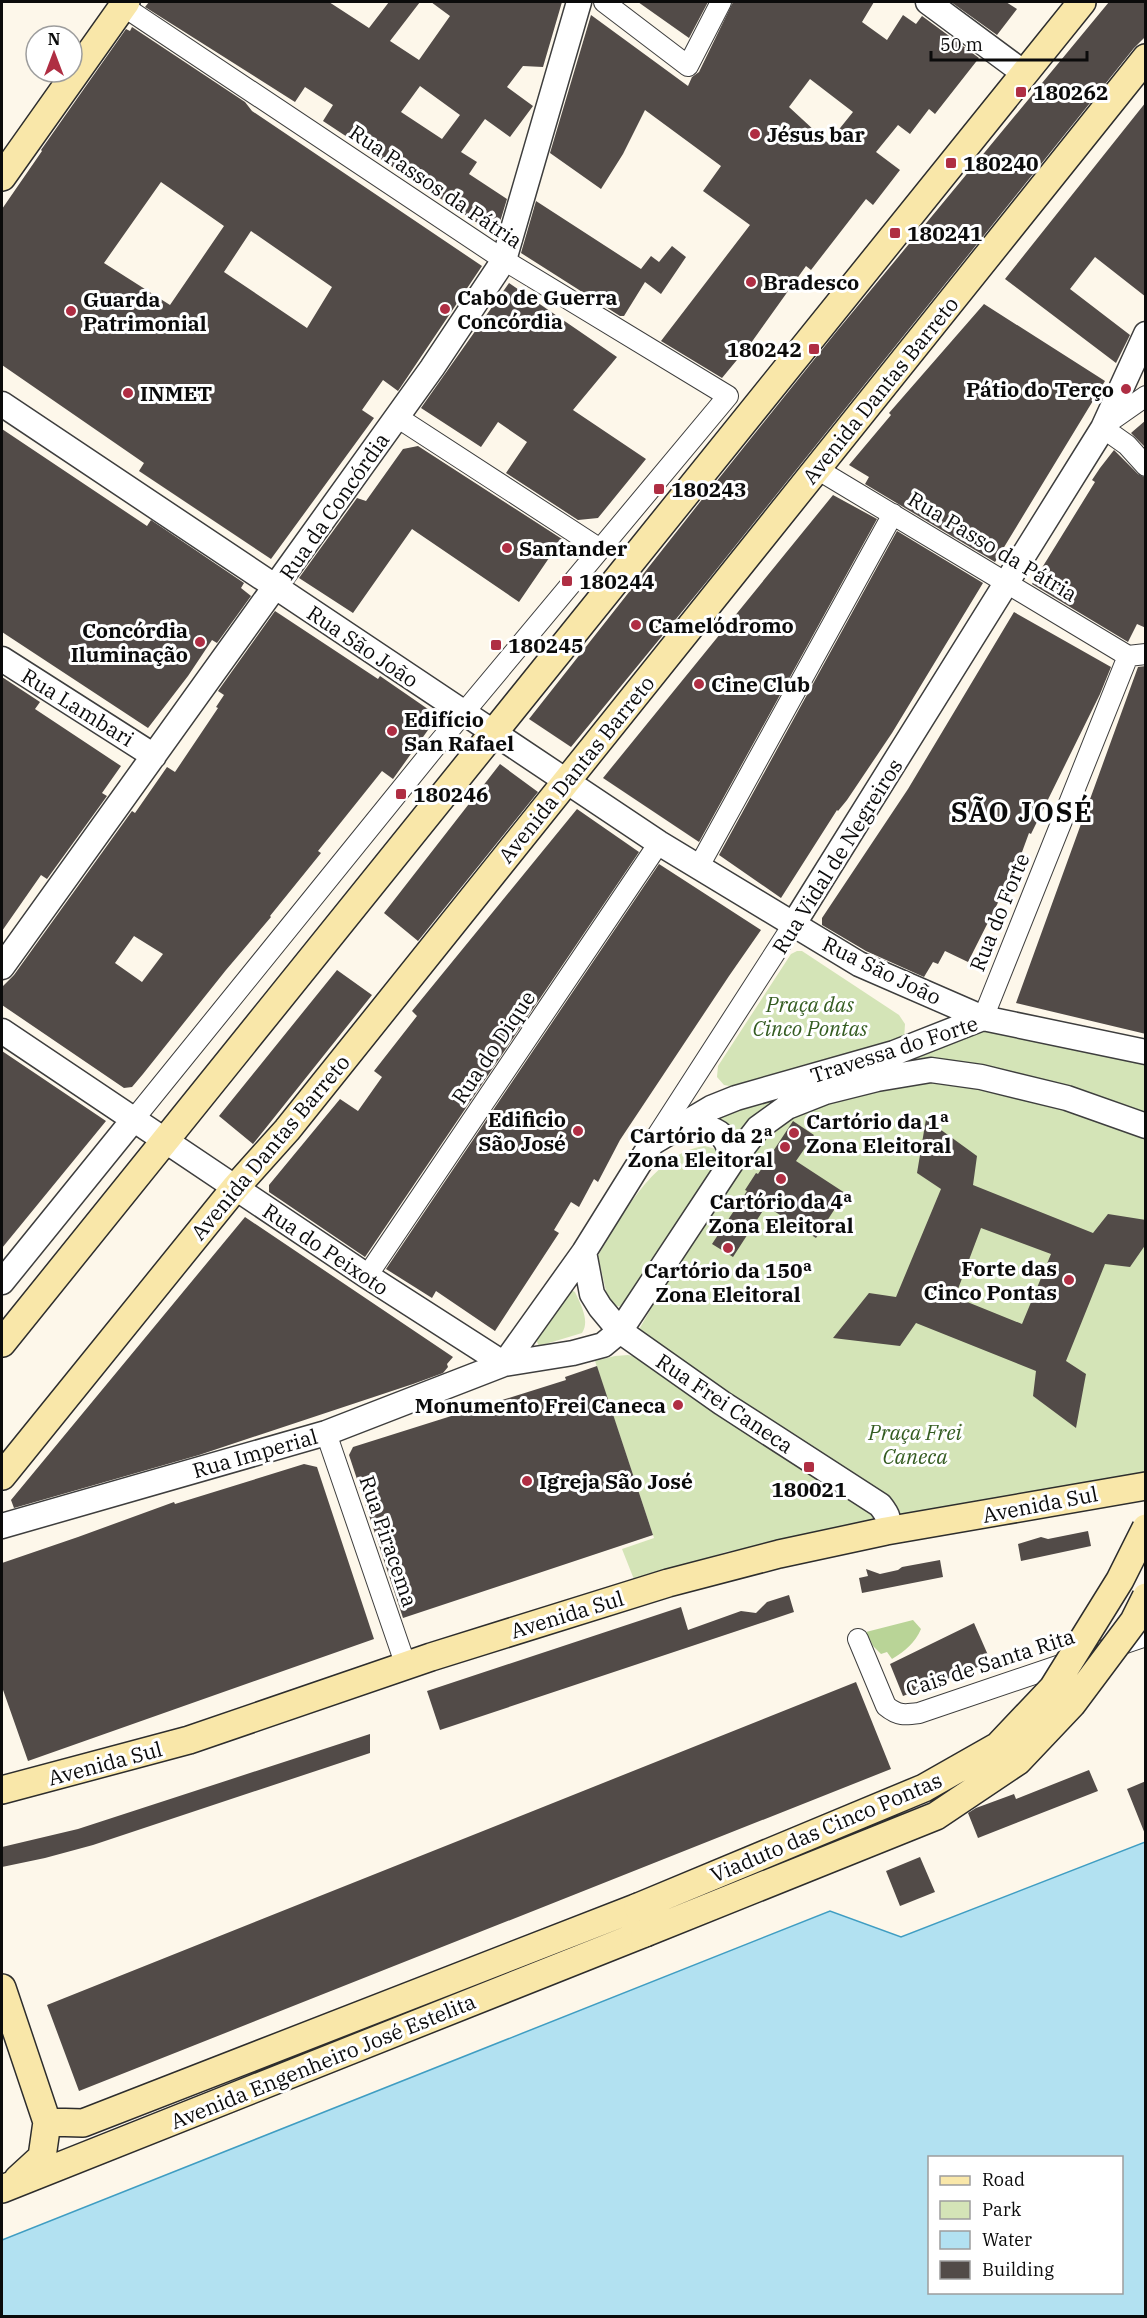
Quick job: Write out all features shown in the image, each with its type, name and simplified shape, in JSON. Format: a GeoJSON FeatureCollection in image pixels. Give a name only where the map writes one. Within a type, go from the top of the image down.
{"type":"FeatureCollection","features":[{"type":"Feature","properties":{"kind":"main road"},"geometry":{"type":"LineString","coordinates":[[2,1343],[1082,2]]}},
{"type":"Feature","properties":{"kind":"main road"},"geometry":{"type":"LineString","coordinates":[[2,177],[125,4]]}},
{"type":"Feature","properties":{"kind":"main road","name":"Avenida Dantas Barreto"},"geometry":{"type":"LineString","coordinates":[[2,1476],[235,1188],[287,1130],[1146,58]]}},
{"type":"Feature","properties":{"kind":"main road","name":"Avenida Sul"},"geometry":{"type":"LineString","coordinates":[[3,1785],[189,1740],[406,1666],[668,1583],[779,1554],[886,1531],[1146,1486]]}},
{"type":"Feature","properties":{"kind":"main road","name":"Viaduto das Cinco Pontas"},"geometry":{"type":"LineString","coordinates":[[638,1907],[924,1788],[998,1746],[1053,1688],[1120,1580],[1146,1528]]}},
{"type":"Feature","properties":{"kind":"main road","name":"Viaduto das Cinco Pontas"},"geometry":{"type":"LineString","coordinates":[[645,1933],[936,1816],[1009,1768],[1072,1704],[1134,1621],[1146,1597]]}},
{"type":"Feature","properties":{"kind":"main road","name":"Avenida Engenheiro José Estelita"},"geometry":{"type":"LineString","coordinates":[[47,2122],[83,2123],[638,1907]]}},
{"type":"Feature","properties":{"kind":"main road","name":"Avenida Engenheiro José Estelita"},"geometry":{"type":"LineString","coordinates":[[7,2187],[645,1933]]}},
{"type":"Feature","properties":{"kind":"main road"},"geometry":{"type":"LineString","coordinates":[[2,1988],[47,2122],[42,2157],[7,2187]]}},
{"type":"Feature","properties":{"kind":"street","name":"Rua da Concórdia"},"geometry":{"type":"LineString","coordinates":[[2,967],[397,417],[504,260],[579,2]]}},
{"type":"Feature","properties":{"kind":"street"},"geometry":{"type":"LineString","coordinates":[[604,2],[688,66],[721,2]]}},
{"type":"Feature","properties":{"kind":"street"},"geometry":{"type":"LineString","coordinates":[[928,2],[1024,73]]}},
{"type":"Feature","properties":{"kind":"street","name":"Rua Passos da Pátria"},"geometry":{"type":"LineString","coordinates":[[125,4],[504,260],[728,396],[600,549]]}},
{"type":"Feature","properties":{"kind":"street","name":"Rua Vidal de Negreiros"},"geometry":{"type":"LineString","coordinates":[[504,1364],[584,1252],[652,1143],[794,926],[1008,583],[1104,426],[1146,334]]}},
{"type":"Feature","properties":{"kind":"street"},"geometry":{"type":"LineString","coordinates":[[1146,396],[1104,426],[1127,445],[1146,466]]}},
{"type":"Feature","properties":{"kind":"street","name":"Rua São João"},"geometry":{"type":"LineString","coordinates":[[2,404],[698,868],[859,964],[983,1018]]}},
{"type":"Feature","properties":{"kind":"street"},"geometry":{"type":"LineString","coordinates":[[2,1282],[463,713],[600,549],[397,417]]}},
{"type":"Feature","properties":{"kind":"street","name":"Rua Passo da Pátria"},"geometry":{"type":"LineString","coordinates":[[818,469],[1008,583],[1137,655]]}},
{"type":"Feature","properties":{"kind":"street"},"geometry":{"type":"LineString","coordinates":[[698,868],[893,513]]}},
{"type":"Feature","properties":{"kind":"street","name":"Rua do Forte"},"geometry":{"type":"LineString","coordinates":[[983,1018],[1137,655]]}},
{"type":"Feature","properties":{"kind":"street","name":"Rua Lambari"},"geometry":{"type":"LineString","coordinates":[[2,659],[154,756]]}},
{"type":"Feature","properties":{"kind":"street","name":"Rua do Dique"},"geometry":{"type":"LineString","coordinates":[[367,1276],[659,843]]}},
{"type":"Feature","properties":{"kind":"street","name":"Travessa do Forte"},"geometry":{"type":"LineString","coordinates":[[652,1143],[711,1108],[736,1098],[894,1053],[983,1018],[1146,1052]]}},
{"type":"Feature","properties":{"kind":"street","name":"Rua do Peixoto"},"geometry":{"type":"LineString","coordinates":[[2,1030],[367,1276],[504,1364]]}},
{"type":"Feature","properties":{"kind":"street"},"geometry":{"type":"LineString","coordinates":[[504,1364],[573,1353],[603,1345],[620,1331],[731,1163],[758,1128],[787,1107],[825,1092],[888,1077],[931,1070],[981,1077],[1082,1104],[1146,1126]]}},
{"type":"Feature","properties":{"kind":"street"},"geometry":{"type":"LineString","coordinates":[[674,1130],[693,1126],[720,1132],[731,1151],[731,1163]]}},
{"type":"Feature","properties":{"kind":"street","name":"Rua Frei Caneca"},"geometry":{"type":"LineString","coordinates":[[584,1252],[592,1294],[620,1331],[722,1402],[880,1505],[905,1521],[920,1526]]}},
{"type":"Feature","properties":{"kind":"street","name":"Rua Imperial"},"geometry":{"type":"LineString","coordinates":[[2,1526],[326,1432],[504,1364]]}},
{"type":"Feature","properties":{"kind":"street","name":"Rua Piracema"},"geometry":{"type":"LineString","coordinates":[[326,1432],[406,1666]]}},
{"type":"Feature","properties":{"kind":"street"},"geometry":{"type":"LineString","coordinates":[[880,1505],[888,1515],[886,1531]]}},
{"type":"Feature","properties":{"kind":"street","name":"Cais de Santa Rita"},"geometry":{"type":"LineString","coordinates":[[858,1639],[886,1706],[894,1713],[904,1716],[1146,1636]]}},
{"type":"Feature","properties":{"kind":"green space","name":"Praça das Cinco Pontas"},"geometry":{"type":"Polygon","coordinates":[[[802,951],[899,1015],[905,1024],[904,1040],[735,1087],[724,1085],[717,1077],[718,1066],[791,954],[802,951]]]}},
{"type":"Feature","properties":{"kind":"green space","name":"Praça das Cinco Pontas"},"geometry":{"type":"Polygon","coordinates":[[[980,1026],[1145,1058],[1145,1480],[907,1519],[637,1333],[693,1235],[739,1163],[695,1122],[980,1026]]]}},
{"type":"Feature","properties":{"kind":"green space"},"geometry":{"type":"Polygon","coordinates":[[[705,1146],[719,1150],[722,1159],[622,1307],[612,1305],[608,1300],[598,1256],[607,1240],[641,1189],[655,1173],[670,1160],[687,1151],[705,1146]]]}},
{"type":"Feature","properties":{"kind":"green space"},"geometry":{"type":"Polygon","coordinates":[[[571,1290],[575,1292],[584,1313],[585,1323],[582,1333],[539,1346],[536,1340],[571,1290]]]}},
{"type":"Feature","properties":{"kind":"green space","name":"Praça Frei Caneca"},"geometry":{"type":"Polygon","coordinates":[[[628,1355],[636,1357],[885,1518],[839,1530],[726,1552],[635,1582],[622,1549],[654,1538],[595,1361],[628,1355]]]}},
{"type":"Feature","properties":{"kind":"green space"},"geometry":{"type":"Polygon","coordinates":[[[913,1620],[921,1629],[919,1634],[909,1646],[892,1659],[887,1652],[881,1654],[873,1646],[866,1632],[913,1620]]]}},
{"type":"Feature","properties":{"kind":"water"},"geometry":{"type":"Polygon","coordinates":[[[1145,1842],[1145,2316],[2,2316],[2,2240],[830,1911],[901,1937],[1145,1842]]]}},
{"type":"Feature","properties":{"kind":"building"},"geometry":{"type":"Polygon","coordinates":[[[149,2],[329,2],[369,28],[389,2],[420,2],[390,41],[419,60],[450,16],[431,2],[562,2],[543,67],[523,66],[507,87],[533,106],[510,137],[485,119],[461,152],[477,162],[469,174],[507,199],[499,225],[488,230],[323,121],[333,105],[305,87],[295,102],[145,7],[149,2]],[[420,86],[401,112],[442,139],[460,115],[420,86]]]}},
{"type":"Feature","properties":{"kind":"building"},"geometry":{"type":"Polygon","coordinates":[[[638,2],[708,2],[689,38],[638,2]]]}},
{"type":"Feature","properties":{"kind":"building"},"geometry":{"type":"Polygon","coordinates":[[[733,2],[874,2],[862,22],[887,40],[903,15],[916,24],[922,16],[979,58],[935,114],[929,109],[910,134],[898,125],[876,152],[900,170],[873,205],[866,199],[811,270],[806,266],[751,343],[722,378],[661,341],[750,225],[703,191],[721,166],[645,110],[623,154],[601,189],[550,153],[591,15],[688,86],[692,77],[699,72],[733,2]],[[810,79],[789,107],[828,143],[853,112],[810,79]]]}},
{"type":"Feature","properties":{"kind":"building"},"geometry":{"type":"Polygon","coordinates":[[[951,2],[1006,2],[1017,9],[997,35],[951,2]]]}},
{"type":"Feature","properties":{"kind":"building"},"geometry":{"type":"Polygon","coordinates":[[[1109,2],[1146,2],[1146,36],[1134,48],[708,580],[571,747],[529,719],[837,331],[1109,2]]]}},
{"type":"Feature","properties":{"kind":"building"},"geometry":{"type":"Polygon","coordinates":[[[132,27],[245,102],[252,111],[482,266],[398,391],[383,380],[362,410],[374,418],[271,559],[139,471],[144,463],[2,365],[2,209],[126,29],[130,31],[132,27]],[[161,182],[104,263],[170,305],[224,226],[161,182]],[[251,231],[224,272],[307,328],[332,287],[251,231]]]}},
{"type":"Feature","properties":{"kind":"building"},"geometry":{"type":"Polygon","coordinates":[[[1146,102],[1146,297],[1095,257],[1070,289],[1130,335],[1116,363],[1005,279],[1146,102]]]}},
{"type":"Feature","properties":{"kind":"building"},"geometry":{"type":"Polygon","coordinates":[[[536,201],[641,269],[651,256],[659,262],[672,246],[686,257],[661,294],[645,282],[624,316],[620,316],[521,253],[536,201]]]}},
{"type":"Feature","properties":{"kind":"building"},"geometry":{"type":"Polygon","coordinates":[[[509,283],[617,357],[573,410],[646,459],[598,518],[578,520],[506,473],[527,442],[498,422],[481,447],[421,408],[509,283]]]}},
{"type":"Feature","properties":{"kind":"building"},"geometry":{"type":"Polygon","coordinates":[[[984,304],[1105,381],[995,562],[865,484],[869,477],[849,465],[891,415],[889,413],[984,304]]]}},
{"type":"Feature","properties":{"kind":"building"},"geometry":{"type":"Polygon","coordinates":[[[1146,420],[1146,448],[1131,433],[1146,420]]]}},
{"type":"Feature","properties":{"kind":"building"},"geometry":{"type":"Polygon","coordinates":[[[2,429],[147,526],[151,520],[244,583],[241,588],[251,596],[217,643],[212,640],[148,728],[2,632],[2,429]]]}},
{"type":"Feature","properties":{"kind":"building"},"geometry":{"type":"Polygon","coordinates":[[[418,446],[562,539],[519,602],[412,529],[353,613],[299,578],[357,498],[366,501],[403,449],[418,446]]]}},
{"type":"Feature","properties":{"kind":"building"},"geometry":{"type":"Polygon","coordinates":[[[1114,450],[1138,474],[1146,478],[1146,628],[1137,624],[1128,642],[1032,584],[1095,482],[1092,480],[1114,450]]]}},
{"type":"Feature","properties":{"kind":"building"},"geometry":{"type":"Polygon","coordinates":[[[833,495],[877,519],[699,842],[603,778],[833,495]]]}},
{"type":"Feature","properties":{"kind":"building"},"geometry":{"type":"Polygon","coordinates":[[[897,531],[983,583],[892,733],[847,800],[837,810],[781,898],[719,855],[897,531]]]}},
{"type":"Feature","properties":{"kind":"building"},"geometry":{"type":"Polygon","coordinates":[[[275,611],[378,679],[380,676],[438,716],[393,779],[382,771],[318,851],[321,853],[271,917],[132,1087],[124,1088],[2,1005],[2,987],[14,975],[132,811],[135,813],[167,767],[175,772],[218,708],[216,707],[224,695],[218,691],[275,611]],[[134,936],[115,963],[142,982],[163,954],[134,936]]]}},
{"type":"Feature","properties":{"kind":"building"},"geometry":{"type":"Polygon","coordinates":[[[1014,612],[1111,667],[1100,694],[1031,834],[1029,833],[1018,863],[968,962],[945,951],[938,964],[933,962],[924,977],[866,951],[822,925],[822,918],[908,789],[1014,612]]]}},
{"type":"Feature","properties":{"kind":"building"},"geometry":{"type":"Polygon","coordinates":[[[1146,666],[1146,1034],[1016,1003],[1138,667],[1146,666]]]}},
{"type":"Feature","properties":{"kind":"building"},"geometry":{"type":"Polygon","coordinates":[[[2,677],[40,702],[35,709],[121,766],[102,793],[107,796],[47,879],[41,875],[2,931],[2,677]]]}},
{"type":"Feature","properties":{"kind":"building"},"geometry":{"type":"Polygon","coordinates":[[[500,764],[538,792],[418,941],[384,913],[500,764]]]}},
{"type":"Feature","properties":{"kind":"building"},"geometry":{"type":"Polygon","coordinates":[[[577,809],[639,852],[365,1257],[269,1192],[269,1185],[340,1099],[358,1111],[382,1077],[374,1071],[417,1016],[412,1011],[577,809]]]}},
{"type":"Feature","properties":{"kind":"building"},"geometry":{"type":"Polygon","coordinates":[[[659,864],[761,930],[620,1140],[598,1182],[594,1179],[579,1207],[571,1202],[554,1230],[559,1233],[495,1331],[436,1291],[432,1298],[386,1269],[659,864]]]}},
{"type":"Feature","properties":{"kind":"building"},"geometry":{"type":"Polygon","coordinates":[[[337,970],[372,995],[253,1144],[219,1116],[337,970]]]}},
{"type":"Feature","properties":{"kind":"building"},"geometry":{"type":"Polygon","coordinates":[[[2,1051],[106,1121],[2,1248],[2,1051]]]}},
{"type":"Feature","properties":{"kind":"building","name":"Forte das Cinco Pontas"},"geometry":{"type":"Polygon","coordinates":[[[926,1119],[977,1156],[973,1185],[1093,1233],[1108,1214],[1146,1220],[1146,1244],[1130,1267],[1105,1264],[1066,1361],[1086,1374],[1076,1428],[1033,1396],[1036,1371],[916,1323],[900,1346],[833,1338],[869,1293],[896,1297],[941,1189],[917,1173],[926,1119]],[[981,1228],[955,1297],[1022,1324],[1051,1254],[981,1228]]]}},
{"type":"Feature","properties":{"kind":"building"},"geometry":{"type":"Polygon","coordinates":[[[793,1121],[814,1135],[796,1161],[845,1193],[816,1238],[766,1206],[733,1257],[712,1244],[747,1191],[745,1190],[756,1173],[758,1174],[793,1121]]]}},
{"type":"Feature","properties":{"kind":"building"},"geometry":{"type":"Polygon","coordinates":[[[245,1217],[453,1357],[447,1364],[448,1367],[443,1373],[413,1384],[199,1455],[14,1508],[11,1500],[245,1217]]]}},
{"type":"Feature","properties":{"kind":"building"},"geometry":{"type":"Polygon","coordinates":[[[597,1366],[653,1535],[403,1618],[349,1455],[353,1447],[566,1380],[565,1377],[597,1366]]]}},
{"type":"Feature","properties":{"kind":"building"},"geometry":{"type":"Polygon","coordinates":[[[304,1464],[317,1467],[374,1639],[28,1761],[2,1687],[2,1563],[174,1502],[175,1504],[304,1464]]]}},
{"type":"Feature","properties":{"kind":"building"},"geometry":{"type":"Polygon","coordinates":[[[1088,1531],[1091,1546],[1021,1561],[1018,1544],[1041,1537],[1048,1539],[1088,1531]]]}},
{"type":"Feature","properties":{"kind":"building"},"geometry":{"type":"Polygon","coordinates":[[[940,1560],[943,1577],[862,1593],[859,1578],[868,1576],[866,1569],[880,1574],[902,1567],[940,1560]]]}},
{"type":"Feature","properties":{"kind":"building"},"geometry":{"type":"Polygon","coordinates":[[[789,1595],[794,1612],[440,1730],[427,1691],[681,1607],[688,1630],[741,1611],[756,1613],[767,1602],[789,1595]]]}},
{"type":"Feature","properties":{"kind":"building"},"geometry":{"type":"Polygon","coordinates":[[[974,1623],[991,1662],[903,1696],[890,1664],[974,1623]]]}},
{"type":"Feature","properties":{"kind":"building"},"geometry":{"type":"Polygon","coordinates":[[[856,1682],[891,1769],[79,2091],[47,2005],[856,1682]]]}},
{"type":"Feature","properties":{"kind":"building"},"geometry":{"type":"Polygon","coordinates":[[[370,1734],[370,1753],[93,1845],[2,1867],[2,1847],[78,1829],[370,1734]]]}},
{"type":"Feature","properties":{"kind":"building"},"geometry":{"type":"Polygon","coordinates":[[[1089,1770],[1098,1791],[978,1838],[968,1813],[976,1808],[1014,1794],[1016,1799],[1089,1770]]]}},
{"type":"Feature","properties":{"kind":"building"},"geometry":{"type":"Polygon","coordinates":[[[1146,1781],[1146,1834],[1145,1834],[1127,1789],[1146,1781]]]}},
{"type":"Feature","properties":{"kind":"building"},"geometry":{"type":"Polygon","coordinates":[[[920,1857],[935,1892],[900,1906],[886,1871],[920,1857]]]}},
{"type":"Feature","properties":{"kind":"place","name":"180262"},"geometry":{"type":"Point","coordinates":[1021,92]}},
{"type":"Feature","properties":{"kind":"place","name":"Jésus bar"},"geometry":{"type":"Point","coordinates":[755,134]}},
{"type":"Feature","properties":{"kind":"place","name":"180240"},"geometry":{"type":"Point","coordinates":[951,163]}},
{"type":"Feature","properties":{"kind":"place","name":"180241"},"geometry":{"type":"Point","coordinates":[895,233]}},
{"type":"Feature","properties":{"kind":"place","name":"Bradesco"},"geometry":{"type":"Point","coordinates":[751,282]}},
{"type":"Feature","properties":{"kind":"place","name":"Cabo de Guerra Concórdia"},"geometry":{"type":"Point","coordinates":[445,309]}},
{"type":"Feature","properties":{"kind":"place","name":"Guarda Patrimonial"},"geometry":{"type":"Point","coordinates":[71,311]}},
{"type":"Feature","properties":{"kind":"place","name":"180242"},"geometry":{"type":"Point","coordinates":[814,349]}},
{"type":"Feature","properties":{"kind":"place","name":"Pátio do Terço"},"geometry":{"type":"Point","coordinates":[1126,389]}},
{"type":"Feature","properties":{"kind":"place","name":"INMET"},"geometry":{"type":"Point","coordinates":[128,393]}},
{"type":"Feature","properties":{"kind":"place","name":"180243"},"geometry":{"type":"Point","coordinates":[659,489]}},
{"type":"Feature","properties":{"kind":"place","name":"Santander"},"geometry":{"type":"Point","coordinates":[507,548]}},
{"type":"Feature","properties":{"kind":"place","name":"180244"},"geometry":{"type":"Point","coordinates":[567,581]}},
{"type":"Feature","properties":{"kind":"place","name":"Camelódromo"},"geometry":{"type":"Point","coordinates":[636,625]}},
{"type":"Feature","properties":{"kind":"place","name":"Concórdia Iluminação"},"geometry":{"type":"Point","coordinates":[200,642]}},
{"type":"Feature","properties":{"kind":"place","name":"180245"},"geometry":{"type":"Point","coordinates":[496,645]}},
{"type":"Feature","properties":{"kind":"place","name":"Cine Club"},"geometry":{"type":"Point","coordinates":[699,684]}},
{"type":"Feature","properties":{"kind":"place","name":"Edifício San Rafael"},"geometry":{"type":"Point","coordinates":[392,731]}},
{"type":"Feature","properties":{"kind":"place","name":"180246"},"geometry":{"type":"Point","coordinates":[401,794]}},
{"type":"Feature","properties":{"kind":"place","name":"Edificio São José"},"geometry":{"type":"Point","coordinates":[578,1131]}},
{"type":"Feature","properties":{"kind":"place","name":"Cartório da 1ª Zona Eleitoral"},"geometry":{"type":"Point","coordinates":[794,1133]}},
{"type":"Feature","properties":{"kind":"place","name":"Cartório da 2ª Zona Eleitoral"},"geometry":{"type":"Point","coordinates":[785,1147]}},
{"type":"Feature","properties":{"kind":"place","name":"Cartório da 4ª Zona Eleitoral"},"geometry":{"type":"Point","coordinates":[781,1179]}},
{"type":"Feature","properties":{"kind":"place","name":"Cartório da 150ª Zona Eleitoral"},"geometry":{"type":"Point","coordinates":[728,1248]}},
{"type":"Feature","properties":{"kind":"place","name":"Forte das Cinco Pontas"},"geometry":{"type":"Point","coordinates":[1069,1280]}},
{"type":"Feature","properties":{"kind":"place","name":"Monumento Frei Caneca"},"geometry":{"type":"Point","coordinates":[678,1405]}},
{"type":"Feature","properties":{"kind":"place","name":"180021"},"geometry":{"type":"Point","coordinates":[809,1467]}},
{"type":"Feature","properties":{"kind":"place","name":"Igreja São José"},"geometry":{"type":"Point","coordinates":[527,1481]}},
{"type":"Feature","properties":{"kind":"district","name":"SÃO JOSÉ"},"geometry":{"type":"Point","coordinates":[1022,811]}}]}
